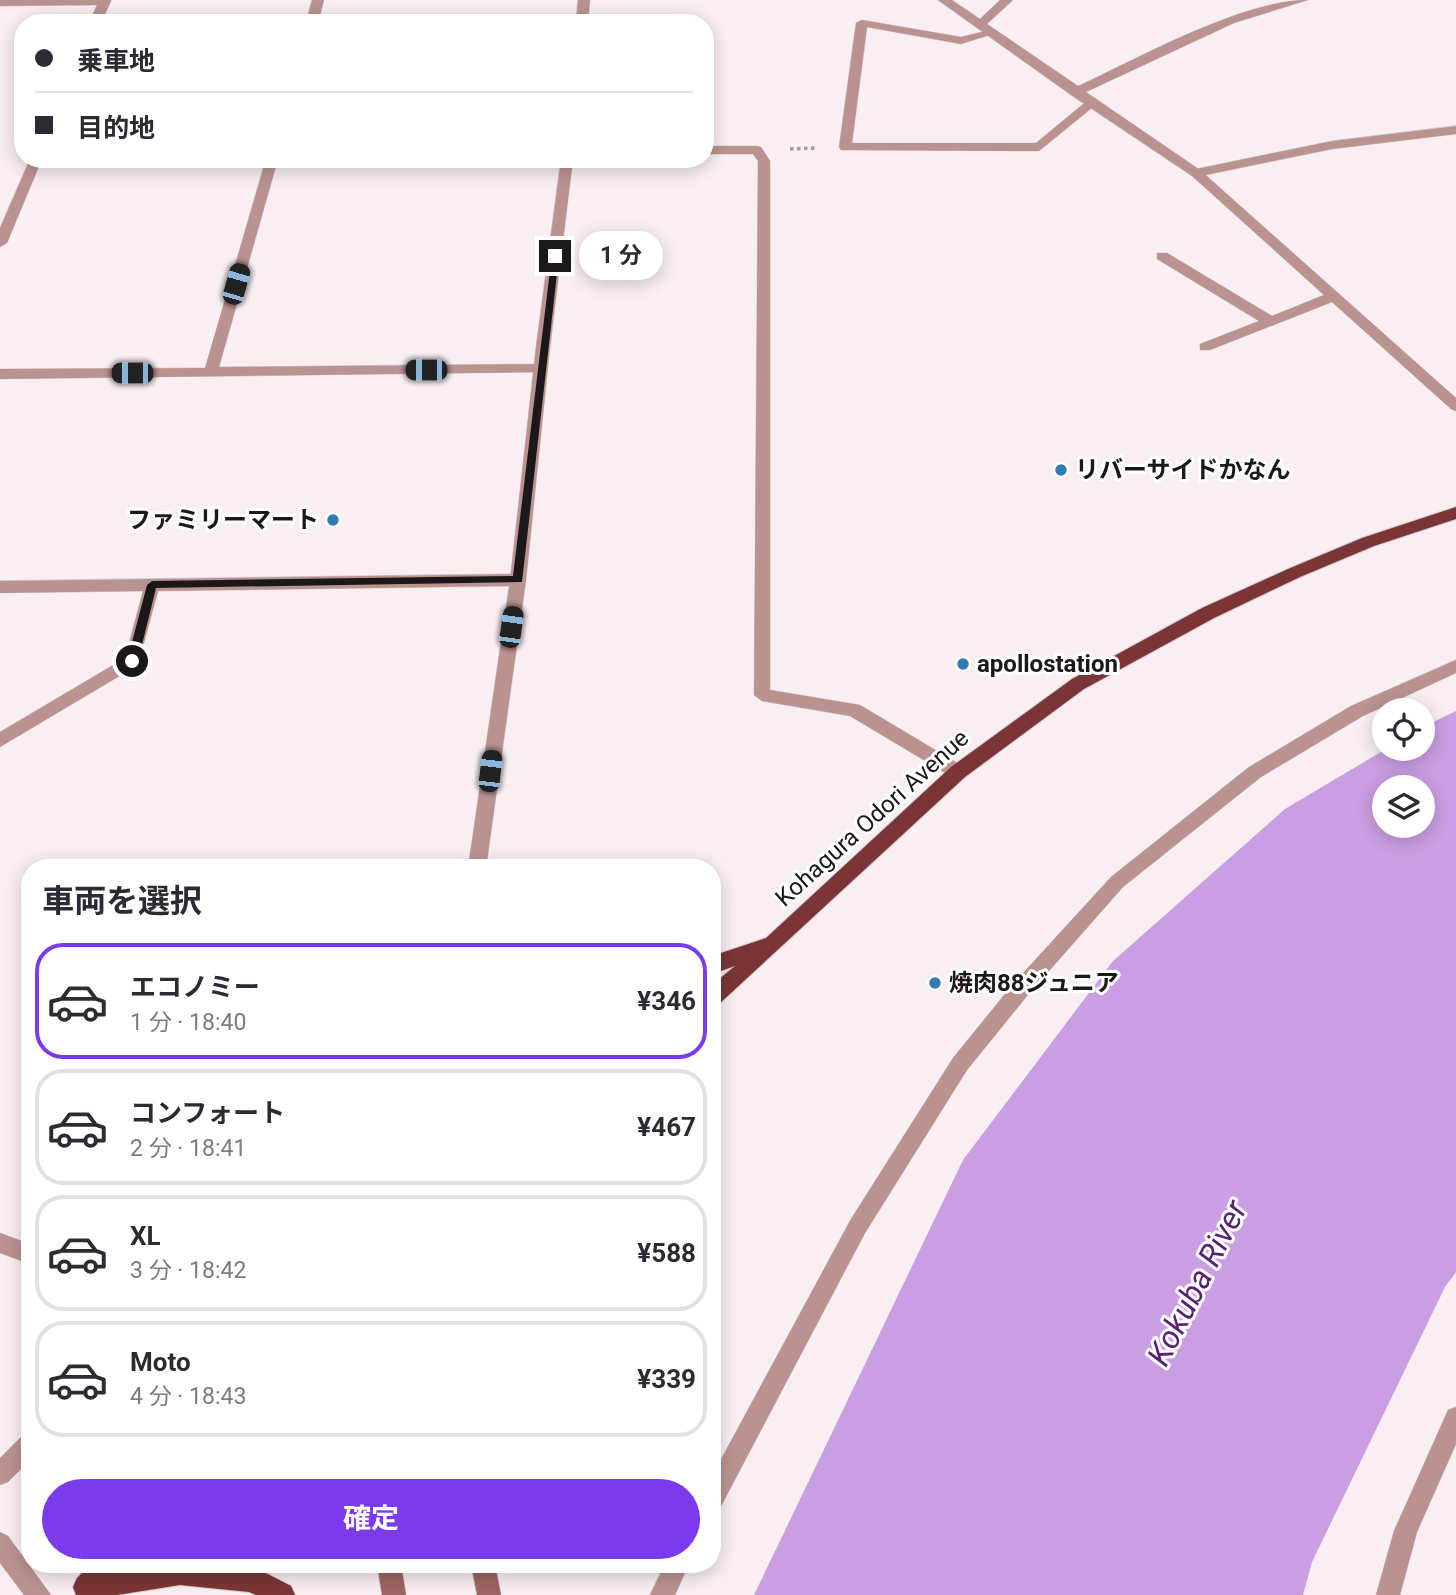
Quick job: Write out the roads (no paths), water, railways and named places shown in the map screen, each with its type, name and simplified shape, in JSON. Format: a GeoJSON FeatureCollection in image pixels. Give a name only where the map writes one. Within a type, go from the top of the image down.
{"type":"FeatureCollection","features":[{"type":"Feature","properties":{"kind":"highway","name":"Kohagura Odori Avenue"},"geometry":{"type":"LineString","coordinates":[[721,990],[958,772],[1078,684],[1208,612],[1368,542],[1456,513]]}},
{"type":"Feature","properties":{"kind":"highway"},"geometry":{"type":"LineString","coordinates":[[721,962],[776,942]]}},
{"type":"Feature","properties":{"kind":"highway"},"geometry":{"type":"LineString","coordinates":[[82,1591],[101,1573]]}},
{"type":"Feature","properties":{"kind":"highway"},"geometry":{"type":"LineString","coordinates":[[82,1591],[175,1573]]}},
{"type":"Feature","properties":{"kind":"highway"},"geometry":{"type":"LineString","coordinates":[[190,1573],[251,1579],[282,1595]]}},
{"type":"Feature","properties":{"kind":"main road"},"geometry":{"type":"LineString","coordinates":[[390,1573],[394,1595]]}},
{"type":"Feature","properties":{"kind":"main road"},"geometry":{"type":"LineString","coordinates":[[485,1573],[489,1595]]}},
{"type":"Feature","properties":{"kind":"street"},"geometry":{"type":"LineString","coordinates":[[0,3],[105,0]]}},
{"type":"Feature","properties":{"kind":"street"},"geometry":{"type":"LineString","coordinates":[[944,0],[1196,173],[1456,406]]}},
{"type":"Feature","properties":{"kind":"street"},"geometry":{"type":"LineString","coordinates":[[1007,0],[985,29],[961,41],[862,23],[845,147],[1039,148],[1092,103]]}},
{"type":"Feature","properties":{"kind":"street"},"geometry":{"type":"LineString","coordinates":[[1075,92],[1230,21],[1302,0]]}},
{"type":"Feature","properties":{"kind":"street"},"geometry":{"type":"LineString","coordinates":[[1196,173],[1332,145],[1456,131]]}},
{"type":"Feature","properties":{"kind":"street"},"geometry":{"type":"LineString","coordinates":[[714,149],[757,150],[764,161],[762,695],[854,710],[958,772]]}},
{"type":"Feature","properties":{"kind":"street"},"geometry":{"type":"LineString","coordinates":[[0,243],[32,168]]}},
{"type":"Feature","properties":{"kind":"street"},"geometry":{"type":"LineString","coordinates":[[211,372],[269,168]]}},
{"type":"Feature","properties":{"kind":"street"},"geometry":{"type":"LineString","coordinates":[[478,859],[518,580],[566,168]]}},
{"type":"Feature","properties":{"kind":"street"},"geometry":{"type":"LineString","coordinates":[[1162,256],[1270,321]]}},
{"type":"Feature","properties":{"kind":"street"},"geometry":{"type":"LineString","coordinates":[[1205,346],[1335,296]]}},
{"type":"Feature","properties":{"kind":"street"},"geometry":{"type":"LineString","coordinates":[[0,374],[541,369]]}},
{"type":"Feature","properties":{"kind":"street"},"geometry":{"type":"LineString","coordinates":[[0,587],[518,580]]}},
{"type":"Feature","properties":{"kind":"street"},"geometry":{"type":"LineString","coordinates":[[0,740],[132,661],[152,585]]}},
{"type":"Feature","properties":{"kind":"street"},"geometry":{"type":"LineString","coordinates":[[721,1483],[858,1226],[960,1064],[1020,990],[1118,882],[1255,772],[1357,711],[1456,666]]}},
{"type":"Feature","properties":{"kind":"street"},"geometry":{"type":"LineString","coordinates":[[0,1244],[21,1251]]}},
{"type":"Feature","properties":{"kind":"street"},"geometry":{"type":"LineString","coordinates":[[1388,1595],[1406,1531],[1456,1418]]}},
{"type":"Feature","properties":{"kind":"street"},"geometry":{"type":"LineString","coordinates":[[0,1474],[21,1453]]}},
{"type":"Feature","properties":{"kind":"street"},"geometry":{"type":"LineString","coordinates":[[0,1544],[21,1571]]}},
{"type":"Feature","properties":{"kind":"street"},"geometry":{"type":"LineString","coordinates":[[22,1573],[39,1595]]}},
{"type":"Feature","properties":{"kind":"street"},"geometry":{"type":"LineString","coordinates":[[662,1595],[673,1573]]}},
{"type":"Feature","properties":{"kind":"water","name":"Kokuba River"},"geometry":{"type":"Polygon","coordinates":[[[1456,711],[1456,1272],[1445,1287],[1312,1562],[1303,1595],[754,1595],[963,1160],[1113,961],[1285,809],[1372,757],[1372,761],[1435,761],[1435,721],[1456,711]]]}},
{"type":"Feature","properties":{"kind":"place","name":"リバーサイドかなん"},"geometry":{"type":"Point","coordinates":[1061,470]}},
{"type":"Feature","properties":{"kind":"place","name":"ファミリーマート"},"geometry":{"type":"Point","coordinates":[333,520]}},
{"type":"Feature","properties":{"kind":"place","name":"apollostation"},"geometry":{"type":"Point","coordinates":[963,664]}},
{"type":"Feature","properties":{"kind":"place","name":"焼肉88ジュニア"},"geometry":{"type":"Point","coordinates":[935,983]}}]}
